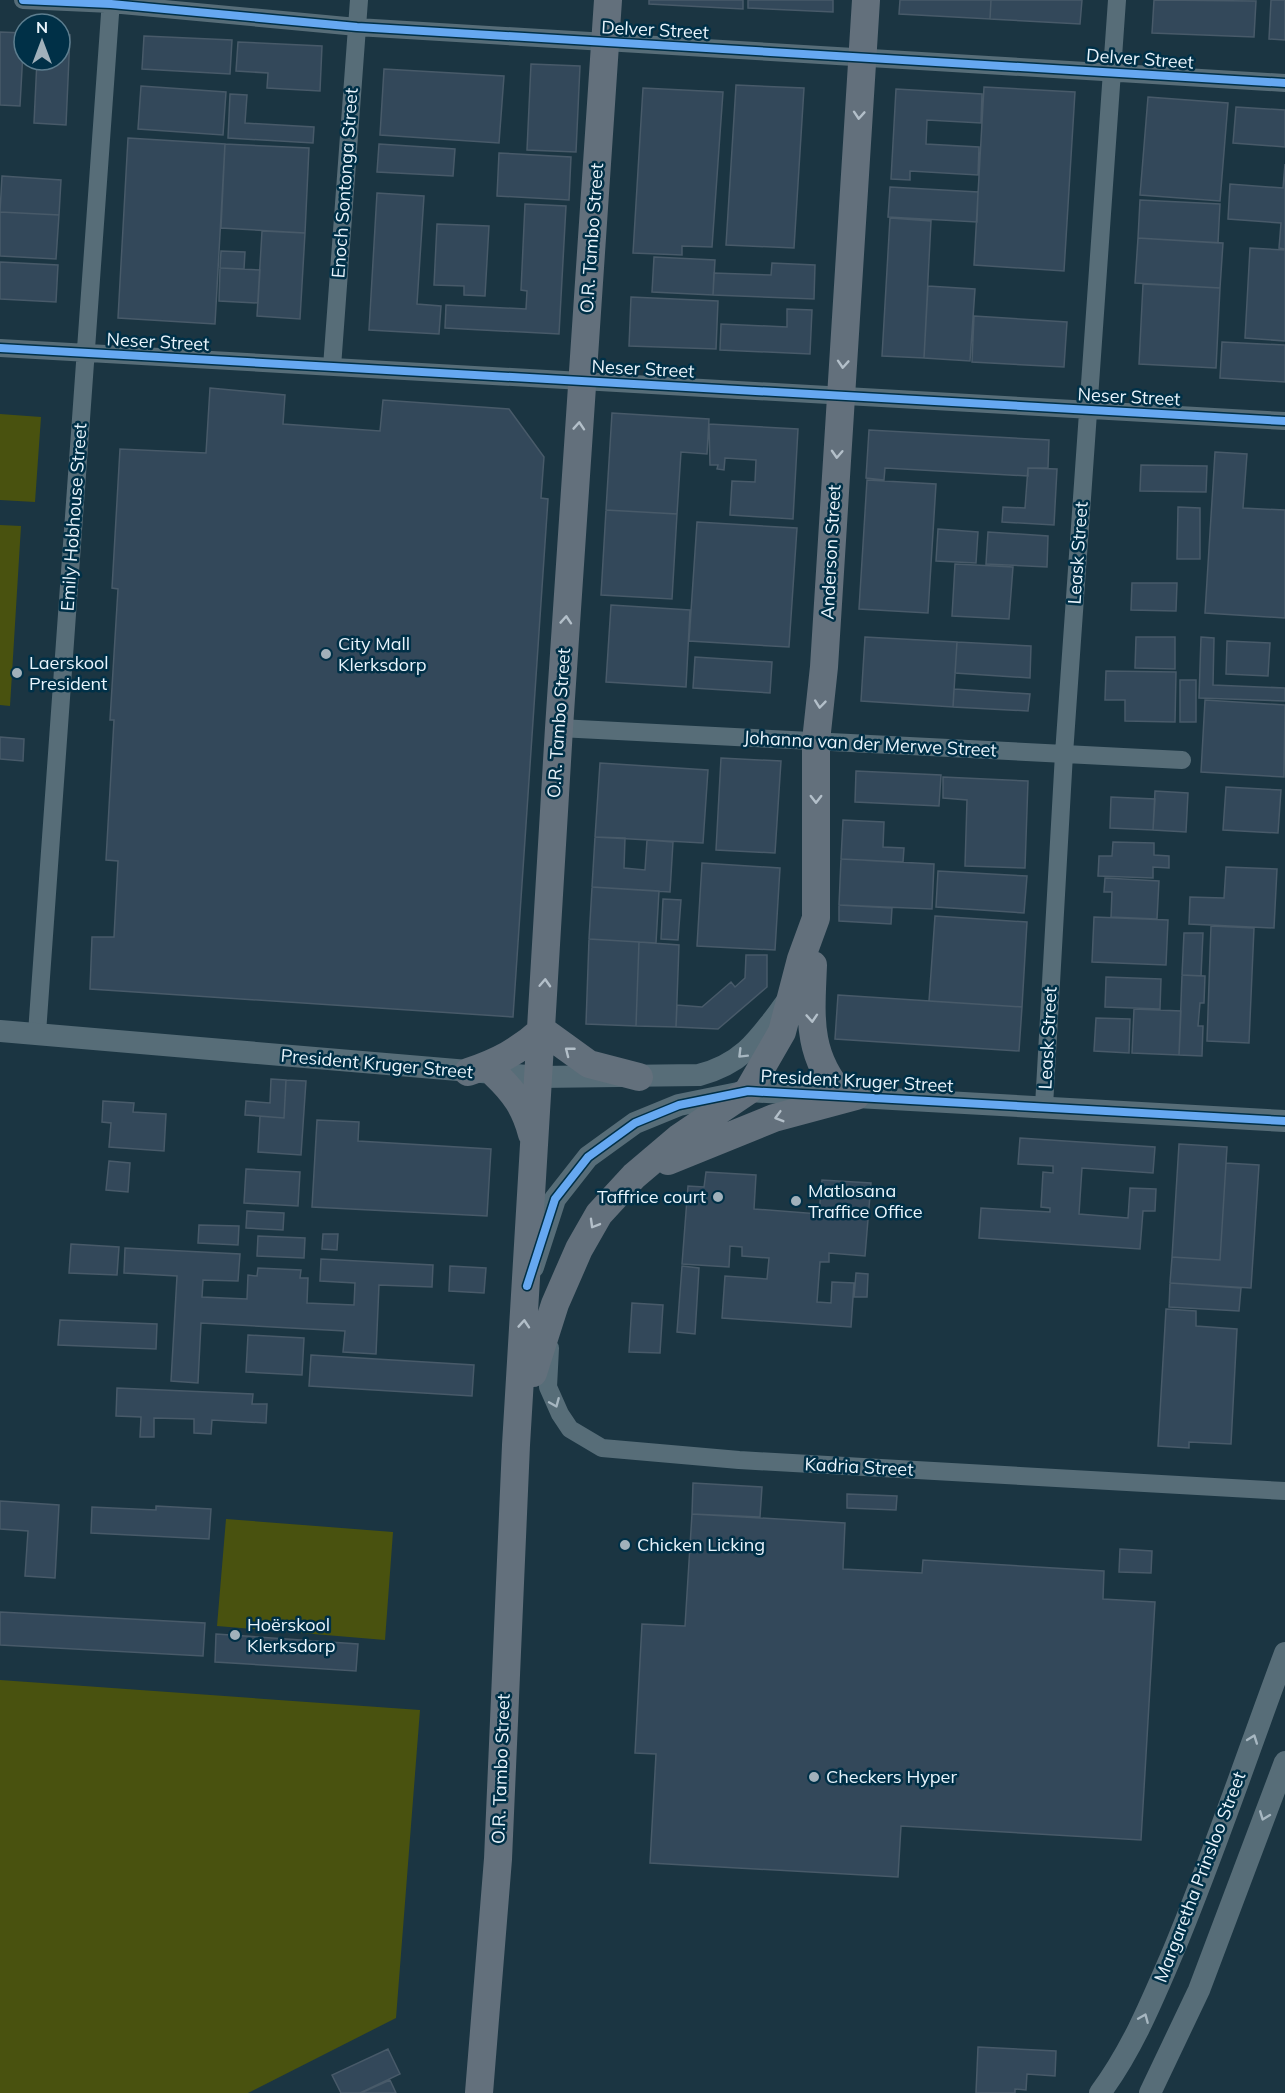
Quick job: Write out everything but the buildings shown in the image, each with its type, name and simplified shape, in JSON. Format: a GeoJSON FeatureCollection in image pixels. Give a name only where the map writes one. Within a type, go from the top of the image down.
{"type":"FeatureCollection","features":[{"type":"Feature","properties":{"kind":"main road","name":"O.R. Tambo Street"},"geometry":{"type":"LineString","coordinates":[[479,2093],[498,1859],[516,1445],[559,728],[608,0]]}},
{"type":"Feature","properties":{"kind":"main road","name":"Anderson Street"},"geometry":{"type":"LineString","coordinates":[[748,1091],[782,1032],[816,918],[816,741],[824,667],[866,0]]}},
{"type":"Feature","properties":{"kind":"main road"},"geometry":{"type":"LineString","coordinates":[[816,918],[811,1012],[814,1049],[831,1083],[849,1096]]}},
{"type":"Feature","properties":{"kind":"main road"},"geometry":{"type":"LineString","coordinates":[[535,1145],[525,1109],[514,1092],[482,1073],[524,1047],[542,1030],[589,1064],[639,1077]]}},
{"type":"Feature","properties":{"kind":"main road","name":"O.R. Tambo Street"},"geometry":{"type":"LineString","coordinates":[[516,1445],[538,1354],[555,1304],[579,1249],[599,1214],[634,1176],[680,1137],[748,1091]]}},
{"type":"Feature","properties":{"kind":"main road"},"geometry":{"type":"LineString","coordinates":[[634,1176],[774,1118],[849,1096]]}},
{"type":"Feature","properties":{"kind":"street","name":"Delver Street"},"geometry":{"type":"LineString","coordinates":[[23,0],[111,2],[357,27],[1285,83]]}},
{"type":"Feature","properties":{"kind":"street","name":"Enoch Sontonga Street"},"geometry":{"type":"LineString","coordinates":[[332,367],[359,0]]}},
{"type":"Feature","properties":{"kind":"street","name":"Leask Street"},"geometry":{"type":"LineString","coordinates":[[1044,1106],[1064,754],[1117,0]]}},
{"type":"Feature","properties":{"kind":"street","name":"Emily Hobhouse Street"},"geometry":{"type":"LineString","coordinates":[[37,1033],[111,2]]}},
{"type":"Feature","properties":{"kind":"street","name":"Neser Street"},"geometry":{"type":"LineString","coordinates":[[0,348],[1285,421]]}},
{"type":"Feature","properties":{"kind":"street","name":"Johanna van der Merwe Street"},"geometry":{"type":"LineString","coordinates":[[559,728],[1182,760]]}},
{"type":"Feature","properties":{"kind":"street","name":"President Kruger Street"},"geometry":{"type":"LineString","coordinates":[[0,1030],[539,1077],[699,1075],[720,1069],[735,1061],[763,1033],[793,993]]}},
{"type":"Feature","properties":{"kind":"street","name":"President Kruger Street"},"geometry":{"type":"LineString","coordinates":[[527,1286],[555,1199],[588,1157],[635,1123],[668,1110],[748,1091],[1285,1121]]}},
{"type":"Feature","properties":{"kind":"street","name":"Kadria Street"},"geometry":{"type":"LineString","coordinates":[[555,1304],[548,1387],[570,1429],[602,1448],[683,1456],[1285,1491]]}},
{"type":"Feature","properties":{"kind":"street","name":"Margaretha Prinsloo Street"},"geometry":{"type":"LineString","coordinates":[[1100,2093],[1117,2070],[1139,2030],[1188,1915],[1285,1653]]}},
{"type":"Feature","properties":{"kind":"street"},"geometry":{"type":"LineString","coordinates":[[1150,2093],[1199,1990],[1285,1762]]}},
{"type":"Feature","properties":{"kind":"green space"},"geometry":{"type":"Polygon","coordinates":[[[0,414],[41,417],[35,502],[0,500],[0,414]]]}},
{"type":"Feature","properties":{"kind":"green space"},"geometry":{"type":"Polygon","coordinates":[[[0,525],[21,526],[10,706],[0,705],[0,525]]]}},
{"type":"Feature","properties":{"kind":"green space"},"geometry":{"type":"Polygon","coordinates":[[[226,1519],[393,1532],[385,1640],[217,1626],[226,1519]]]}},
{"type":"Feature","properties":{"kind":"green space"},"geometry":{"type":"Polygon","coordinates":[[[0,1680],[420,1710],[396,2018],[248,2093],[0,2093],[0,1680]]]}},
{"type":"Feature","properties":{"kind":"cycle path"},"geometry":{"type":"LineString","coordinates":[[23,0],[111,4],[357,27],[1285,83]]}},
{"type":"Feature","properties":{"kind":"cycle path"},"geometry":{"type":"LineString","coordinates":[[0,348],[1285,421]]}},
{"type":"Feature","properties":{"kind":"cycle path"},"geometry":{"type":"LineString","coordinates":[[527,1286],[555,1199],[588,1157],[635,1123],[679,1105],[748,1091],[1285,1121]]}},
{"type":"Feature","properties":{"kind":"place","name":"City Mall Klerksdorp"},"geometry":{"type":"Point","coordinates":[326,654]}},
{"type":"Feature","properties":{"kind":"place","name":"Laerskool President"},"geometry":{"type":"Point","coordinates":[17,673]}},
{"type":"Feature","properties":{"kind":"place","name":"Taffrice court"},"geometry":{"type":"Point","coordinates":[718,1197]}},
{"type":"Feature","properties":{"kind":"place","name":"Matlosana Traffice Office"},"geometry":{"type":"Point","coordinates":[796,1201]}},
{"type":"Feature","properties":{"kind":"place","name":"Chicken Licking"},"geometry":{"type":"Point","coordinates":[625,1545]}},
{"type":"Feature","properties":{"kind":"place","name":"Hoërskool Klerksdorp"},"geometry":{"type":"Point","coordinates":[235,1635]}},
{"type":"Feature","properties":{"kind":"place","name":"Checkers Hyper"},"geometry":{"type":"Point","coordinates":[814,1777]}}]}
